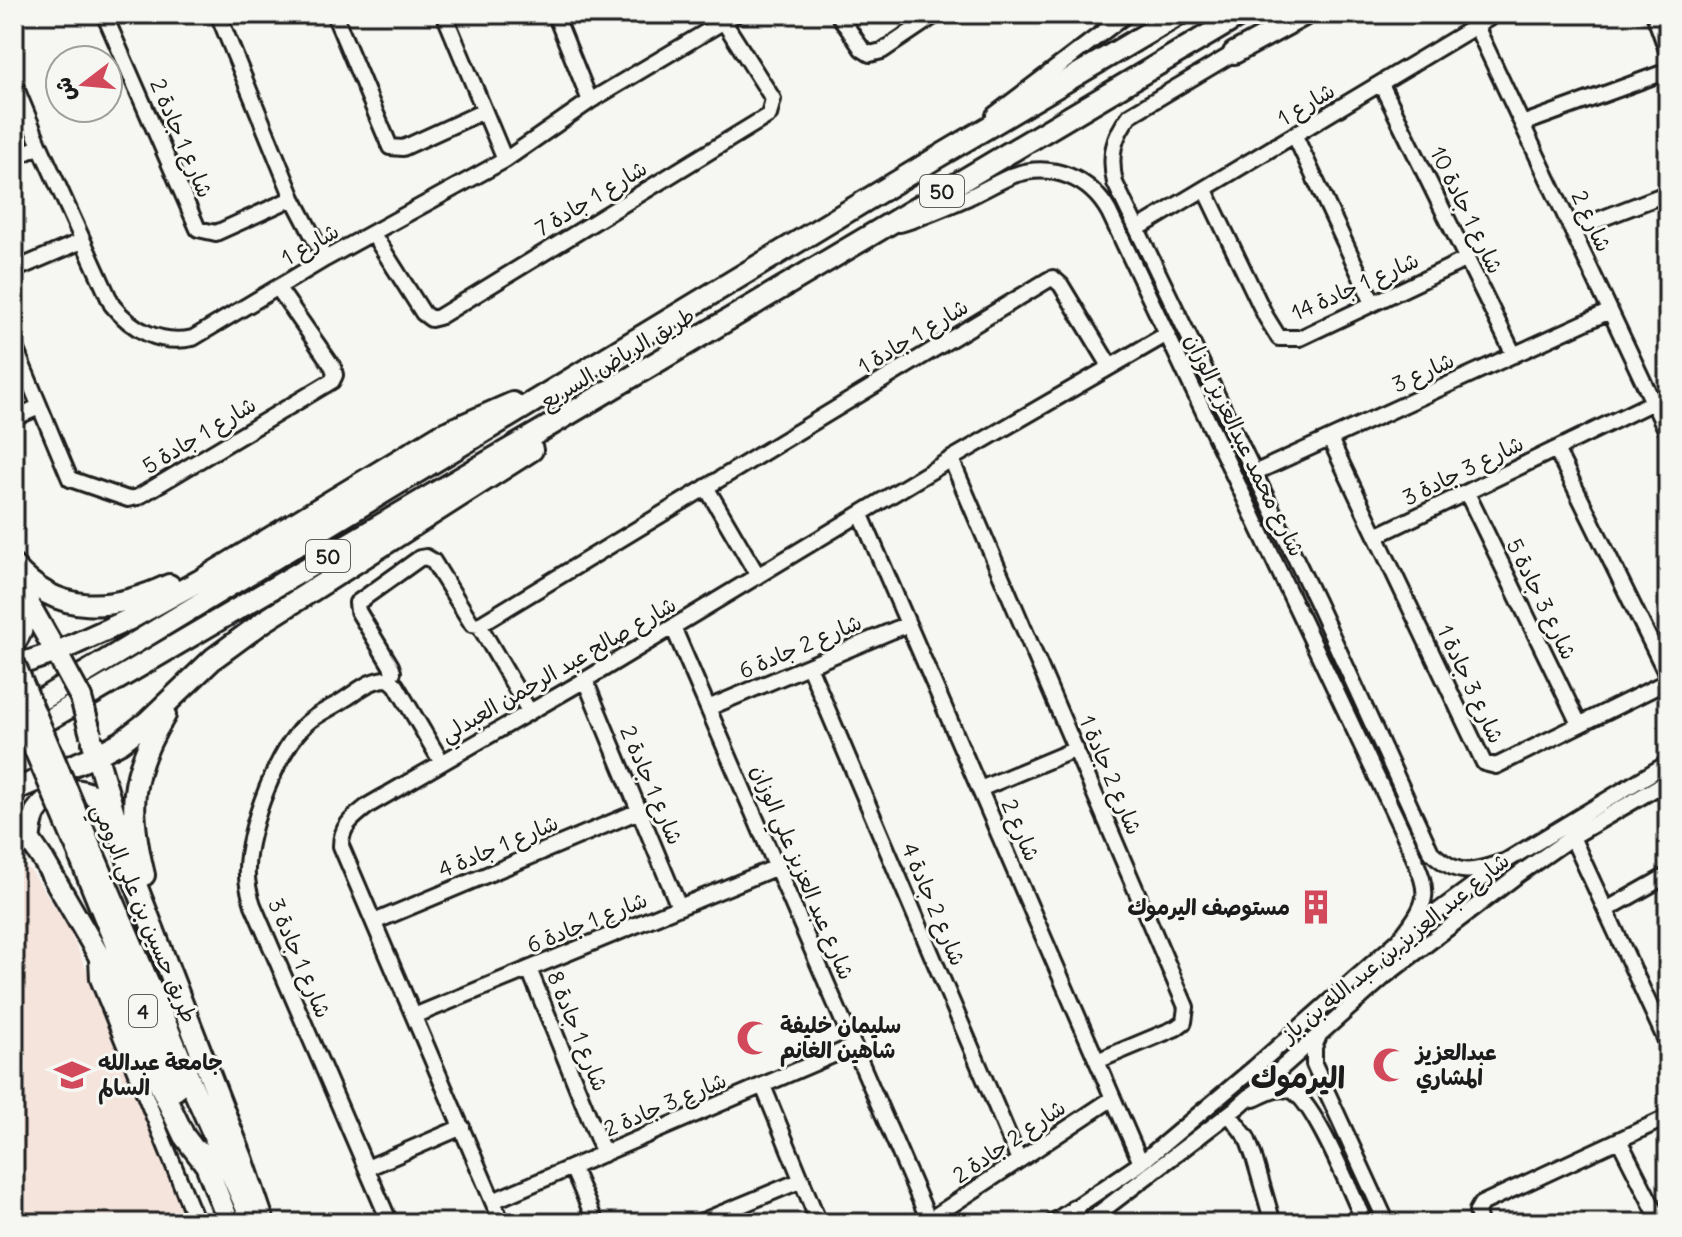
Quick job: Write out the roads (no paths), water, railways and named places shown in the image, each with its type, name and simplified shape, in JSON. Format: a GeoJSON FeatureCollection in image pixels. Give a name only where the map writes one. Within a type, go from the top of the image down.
{"type":"FeatureCollection","features":[{"type":"Feature","properties":{"kind":"highway"},"geometry":{"type":"LineString","coordinates":[[1095,65],[1165,14]]}},
{"type":"Feature","properties":{"kind":"highway","name":"طريق الرياض السريع"},"geometry":{"type":"LineString","coordinates":[[14,716],[936,158],[1180,14]]}},
{"type":"Feature","properties":{"kind":"highway","name":"طريق الرياض السريع"},"geometry":{"type":"LineString","coordinates":[[14,740],[1243,14]]}},
{"type":"Feature","properties":{"kind":"highway"},"geometry":{"type":"LineString","coordinates":[[1234,53],[1253,35],[1288,14]]}},
{"type":"Feature","properties":{"kind":"highway"},"geometry":{"type":"LineString","coordinates":[[1234,53],[1306,14]]}},
{"type":"Feature","properties":{"kind":"highway"},"geometry":{"type":"LineString","coordinates":[[14,665],[59,657],[199,581],[440,435],[586,370]]}},
{"type":"Feature","properties":{"kind":"highway"},"geometry":{"type":"LineString","coordinates":[[14,790],[95,756],[139,728],[214,658],[263,622],[505,469],[642,370]]}},
{"type":"Feature","properties":{"kind":"highway"},"geometry":{"type":"LineString","coordinates":[[14,566],[26,580],[51,596],[72,604],[95,606],[153,593],[253,547]]}},
{"type":"Feature","properties":{"kind":"highway"},"geometry":{"type":"LineString","coordinates":[[17,582],[81,698],[114,819],[264,1223]]}},
{"type":"Feature","properties":{"kind":"highway"},"geometry":{"type":"LineString","coordinates":[[14,643],[23,621],[17,582]]}},
{"type":"Feature","properties":{"kind":"highway","name":"طريق حسين بن علي الرومي"},"geometry":{"type":"LineString","coordinates":[[14,665],[229,1223]]}},
{"type":"Feature","properties":{"kind":"highway"},"geometry":{"type":"LineString","coordinates":[[167,968],[133,820],[134,787],[140,763],[153,734],[177,694]]}},
{"type":"Feature","properties":{"kind":"highway","name":"طريق حسين بن علي الرومي"},"geometry":{"type":"LineString","coordinates":[[14,701],[254,1223]]}},
{"type":"Feature","properties":{"kind":"highway"},"geometry":{"type":"LineString","coordinates":[[22,842],[39,807],[59,794],[78,789],[94,793],[106,804],[114,819]]}},
{"type":"Feature","properties":{"kind":"highway"},"geometry":{"type":"LineString","coordinates":[[14,817],[22,842],[73,911],[98,954],[178,1125],[206,1165]]}},
{"type":"Feature","properties":{"kind":"street","name":"شارع 1 جادة 2"},"geometry":{"type":"LineString","coordinates":[[104,14],[198,229],[216,233],[293,198]]}},
{"type":"Feature","properties":{"kind":"street"},"geometry":{"type":"LineString","coordinates":[[218,14],[293,198],[325,259]]}},
{"type":"Feature","properties":{"kind":"street"},"geometry":{"type":"LineString","coordinates":[[334,14],[390,147],[403,148],[484,111]]}},
{"type":"Feature","properties":{"kind":"street"},"geometry":{"type":"LineString","coordinates":[[444,14],[505,160]]}},
{"type":"Feature","properties":{"kind":"street"},"geometry":{"type":"LineString","coordinates":[[555,14],[590,101]]}},
{"type":"Feature","properties":{"kind":"street"},"geometry":{"type":"LineString","coordinates":[[838,14],[862,49],[870,54],[882,51],[937,14]]}},
{"type":"Feature","properties":{"kind":"street"},"geometry":{"type":"LineString","coordinates":[[936,158],[1127,14]]}},
{"type":"Feature","properties":{"kind":"street","name":"شارع 1"},"geometry":{"type":"LineString","coordinates":[[1137,229],[1496,14]]}},
{"type":"Feature","properties":{"kind":"street"},"geometry":{"type":"LineString","coordinates":[[1654,14],[1668,53]]}},
{"type":"Feature","properties":{"kind":"street","name":"شارع 1"},"geometry":{"type":"LineString","coordinates":[[14,83],[112,305],[124,320],[144,333],[175,342],[193,338],[325,259],[505,160],[590,101],[730,18]]}},
{"type":"Feature","properties":{"kind":"street","name":"شارع 1 جادة 7"},"geometry":{"type":"LineString","coordinates":[[373,234],[423,313],[431,319],[439,317],[769,115],[773,99],[730,18]]}},
{"type":"Feature","properties":{"kind":"street","name":"شارع 2"},"geometry":{"type":"LineString","coordinates":[[1476,26],[1653,402],[1664,416],[1668,434]]}},
{"type":"Feature","properties":{"kind":"street","name":"شارع محمد عبدالعزيز الوزان"},"geometry":{"type":"LineString","coordinates":[[1234,53],[1130,115],[1120,128],[1113,146],[1111,165],[1115,183],[1350,675],[1414,838],[1425,902],[1399,940]]}},
{"type":"Feature","properties":{"kind":"street"},"geometry":{"type":"LineString","coordinates":[[1522,124],[1668,71]]}},
{"type":"Feature","properties":{"kind":"street","name":"شارع 1 جادة 10"},"geometry":{"type":"LineString","coordinates":[[1381,84],[1514,355]]}},
{"type":"Feature","properties":{"kind":"street"},"geometry":{"type":"LineString","coordinates":[[1295,136],[1373,303]]}},
{"type":"Feature","properties":{"kind":"street"},"geometry":{"type":"LineString","coordinates":[[14,158],[40,146]]}},
{"type":"Feature","properties":{"kind":"street","name":"شارع محمد عبدالعزيز الوزان"},"geometry":{"type":"LineString","coordinates":[[869,234],[929,215],[1029,171],[1049,170],[1068,175],[1097,194],[1107,208],[1313,641],[1414,838],[1447,867],[1478,870],[1506,861]]}},
{"type":"Feature","properties":{"kind":"street","name":"شارع 1 جادة 14"},"geometry":{"type":"LineString","coordinates":[[1205,190],[1279,338],[1300,338],[1467,259]]}},
{"type":"Feature","properties":{"kind":"street"},"geometry":{"type":"LineString","coordinates":[[1572,230],[1668,193]]}},
{"type":"Feature","properties":{"kind":"street"},"geometry":{"type":"LineString","coordinates":[[1107,208],[1115,200],[1124,200]]}},
{"type":"Feature","properties":{"kind":"street"},"geometry":{"type":"LineString","coordinates":[[14,270],[82,241]]}},
{"type":"Feature","properties":{"kind":"street","name":"شارع 1 جادة 1"},"geometry":{"type":"LineString","coordinates":[[479,625],[1053,278],[1065,292],[1110,366]]}},
{"type":"Feature","properties":{"kind":"street","name":"شارع 1 جادة 5"},"geometry":{"type":"LineString","coordinates":[[14,345],[70,479],[128,499],[138,497],[332,381],[335,375],[333,367],[278,288]]}},
{"type":"Feature","properties":{"kind":"street","name":"شارع 3"},"geometry":{"type":"LineString","coordinates":[[1254,473],[1610,311]]}},
{"type":"Feature","properties":{"kind":"street","name":"شارع صالح عبد الرحمن العبدلي"},"geometry":{"type":"LineString","coordinates":[[502,1223],[341,846],[341,833],[349,821],[369,805],[1167,334]]}},
{"type":"Feature","properties":{"kind":"street"},"geometry":{"type":"LineString","coordinates":[[1556,449],[1653,402]]}},
{"type":"Feature","properties":{"kind":"street"},"geometry":{"type":"LineString","coordinates":[[14,418],[39,407]]}},
{"type":"Feature","properties":{"kind":"street","name":"شارع 3 جادة 1"},"geometry":{"type":"LineString","coordinates":[[1330,439],[1484,763],[1496,766],[1668,679]]}},
{"type":"Feature","properties":{"kind":"street","name":"شارع 3 جادة 3"},"geometry":{"type":"LineString","coordinates":[[1376,536],[1556,449],[1668,679]]}},
{"type":"Feature","properties":{"kind":"street","name":"شارع 2 جادة 1"},"geometry":{"type":"LineString","coordinates":[[951,459],[1186,1007],[1184,1022],[1176,1028],[1097,1061]]}},
{"type":"Feature","properties":{"kind":"street"},"geometry":{"type":"LineString","coordinates":[[706,487],[758,576]]}},
{"type":"Feature","properties":{"kind":"street","name":"شارع 3 جادة 5"},"geometry":{"type":"LineString","coordinates":[[1467,493],[1579,724]]}},
{"type":"Feature","properties":{"kind":"street","name":"شارع 2"},"geometry":{"type":"LineString","coordinates":[[861,515],[1141,1163]]}},
{"type":"Feature","properties":{"kind":"street"},"geometry":{"type":"LineString","coordinates":[[442,763],[396,685],[389,679],[393,672],[391,666],[358,611],[357,603],[420,558],[433,561],[472,624],[479,625],[529,711]]}},
{"type":"Feature","properties":{"kind":"street"},"geometry":{"type":"LineString","coordinates":[[1285,580],[1294,587],[1309,618],[1318,619],[1322,615]]}},
{"type":"Feature","properties":{"kind":"street","name":"شارع 2 جادة 6"},"geometry":{"type":"LineString","coordinates":[[708,708],[908,624]]}},
{"type":"Feature","properties":{"kind":"street","name":"شارع عبد العزيز علي الوزان"},"geometry":{"type":"LineString","coordinates":[[673,627],[930,1222]]}},
{"type":"Feature","properties":{"kind":"street"},"geometry":{"type":"LineString","coordinates":[[1313,641],[1322,635],[1328,638],[1343,672],[1350,675]]}},
{"type":"Feature","properties":{"kind":"street","name":"شارع 2 جادة 4"},"geometry":{"type":"LineString","coordinates":[[809,666],[1019,1160]]}},
{"type":"Feature","properties":{"kind":"street","name":"شارع 1 جادة 3"},"geometry":{"type":"LineString","coordinates":[[389,679],[372,682],[306,724],[286,751],[269,783],[253,828],[246,865],[253,905],[390,1223]]}},
{"type":"Feature","properties":{"kind":"street","name":"شارع 1 جادة 2"},"geometry":{"type":"LineString","coordinates":[[585,680],[679,907]]}},
{"type":"Feature","properties":{"kind":"street"},"geometry":{"type":"LineString","coordinates":[[980,789],[1076,749]]}},
{"type":"Feature","properties":{"kind":"street","name":"شارع عبد العزيز بن عبد الله بن باز"},"geometry":{"type":"LineString","coordinates":[[1052,1223],[1141,1163],[1399,940],[1506,861],[1668,763]]}},
{"type":"Feature","properties":{"kind":"street","name":"شارع عبد العزيز بن عبد الله بن باز"},"geometry":{"type":"LineString","coordinates":[[1090,1220],[1234,1110],[1321,1030],[1431,941],[1572,837],[1634,798],[1668,781]]}},
{"type":"Feature","properties":{"kind":"street","name":"شارع 1 جادة 4"},"geometry":{"type":"LineString","coordinates":[[374,922],[639,811]]}},
{"type":"Feature","properties":{"kind":"street"},"geometry":{"type":"LineString","coordinates":[[1572,837],[1668,1045]]}},
{"type":"Feature","properties":{"kind":"street","name":"شارع 1 جادة 6"},"geometry":{"type":"LineString","coordinates":[[414,1016],[777,867]]}},
{"type":"Feature","properties":{"kind":"street"},"geometry":{"type":"LineString","coordinates":[[1606,910],[1668,877]]}},
{"type":"Feature","properties":{"kind":"street"},"geometry":{"type":"LineString","coordinates":[[98,954],[98,979],[197,1223]]}},
{"type":"Feature","properties":{"kind":"street","name":"شارع 1 جادة 8"},"geometry":{"type":"LineString","coordinates":[[529,969],[604,1154]]}},
{"type":"Feature","properties":{"kind":"street"},"geometry":{"type":"LineString","coordinates":[[1321,1030],[1314,1047],[1314,1064],[1387,1223]]}},
{"type":"Feature","properties":{"kind":"street","name":"شارع 3 جادة 2"},"geometry":{"type":"LineString","coordinates":[[493,1201],[854,1046]]}},
{"type":"Feature","properties":{"kind":"street"},"geometry":{"type":"LineString","coordinates":[[763,1086],[819,1223]]}},
{"type":"Feature","properties":{"kind":"street"},"geometry":{"type":"LineString","coordinates":[[1273,1223],[1254,1157],[1234,1110],[1276,1089],[1291,1090],[1302,1098],[1315,1117],[1365,1223]]}},
{"type":"Feature","properties":{"kind":"street","name":"شارع 2 جادة 2"},"geometry":{"type":"LineString","coordinates":[[930,1222],[1113,1098]]}},
{"type":"Feature","properties":{"kind":"street"},"geometry":{"type":"LineString","coordinates":[[1315,1117],[1324,1110],[1330,1113],[1344,1143],[1350,1146]]}},
{"type":"Feature","properties":{"kind":"street"},"geometry":{"type":"LineString","coordinates":[[1480,1223],[1477,1211],[1481,1204],[1668,1117]]}},
{"type":"Feature","properties":{"kind":"street"},"geometry":{"type":"LineString","coordinates":[[367,1168],[462,1127]]}},
{"type":"Feature","properties":{"kind":"street"},"geometry":{"type":"LineString","coordinates":[[1619,1140],[1661,1223]]}},
{"type":"Feature","properties":{"kind":"street"},"geometry":{"type":"LineString","coordinates":[[572,1167],[596,1223]]}},
{"type":"Feature","properties":{"kind":"street"},"geometry":{"type":"LineString","coordinates":[[1090,1220],[1091,1205],[1118,1185],[1125,1174]]}},
{"type":"Feature","properties":{"kind":"street"},"geometry":{"type":"LineString","coordinates":[[698,1223],[802,1180]]}},
{"type":"Feature","properties":{"kind":"street"},"geometry":{"type":"LineString","coordinates":[[1069,1223],[1077,1218],[1074,1207]]}},
{"type":"Feature","properties":{"kind":"place","name":"مستوصف اليرموك"},"geometry":{"type":"Point","coordinates":[1316,907]}},
{"type":"Feature","properties":{"kind":"place","name":"سليمان خليفة شاهين الغانم"},"geometry":{"type":"Point","coordinates":[754,1038]}},
{"type":"Feature","properties":{"kind":"place","name":"عبدالعزيز المشاري"},"geometry":{"type":"Point","coordinates":[1390,1065]}},
{"type":"Feature","properties":{"kind":"place","name":"جامعة عبدالله السالم"},"geometry":{"type":"Point","coordinates":[72,1075]}},
{"type":"Feature","properties":{"kind":"district","name":"اليرموك"},"geometry":{"type":"Point","coordinates":[1298,1077]}}]}
